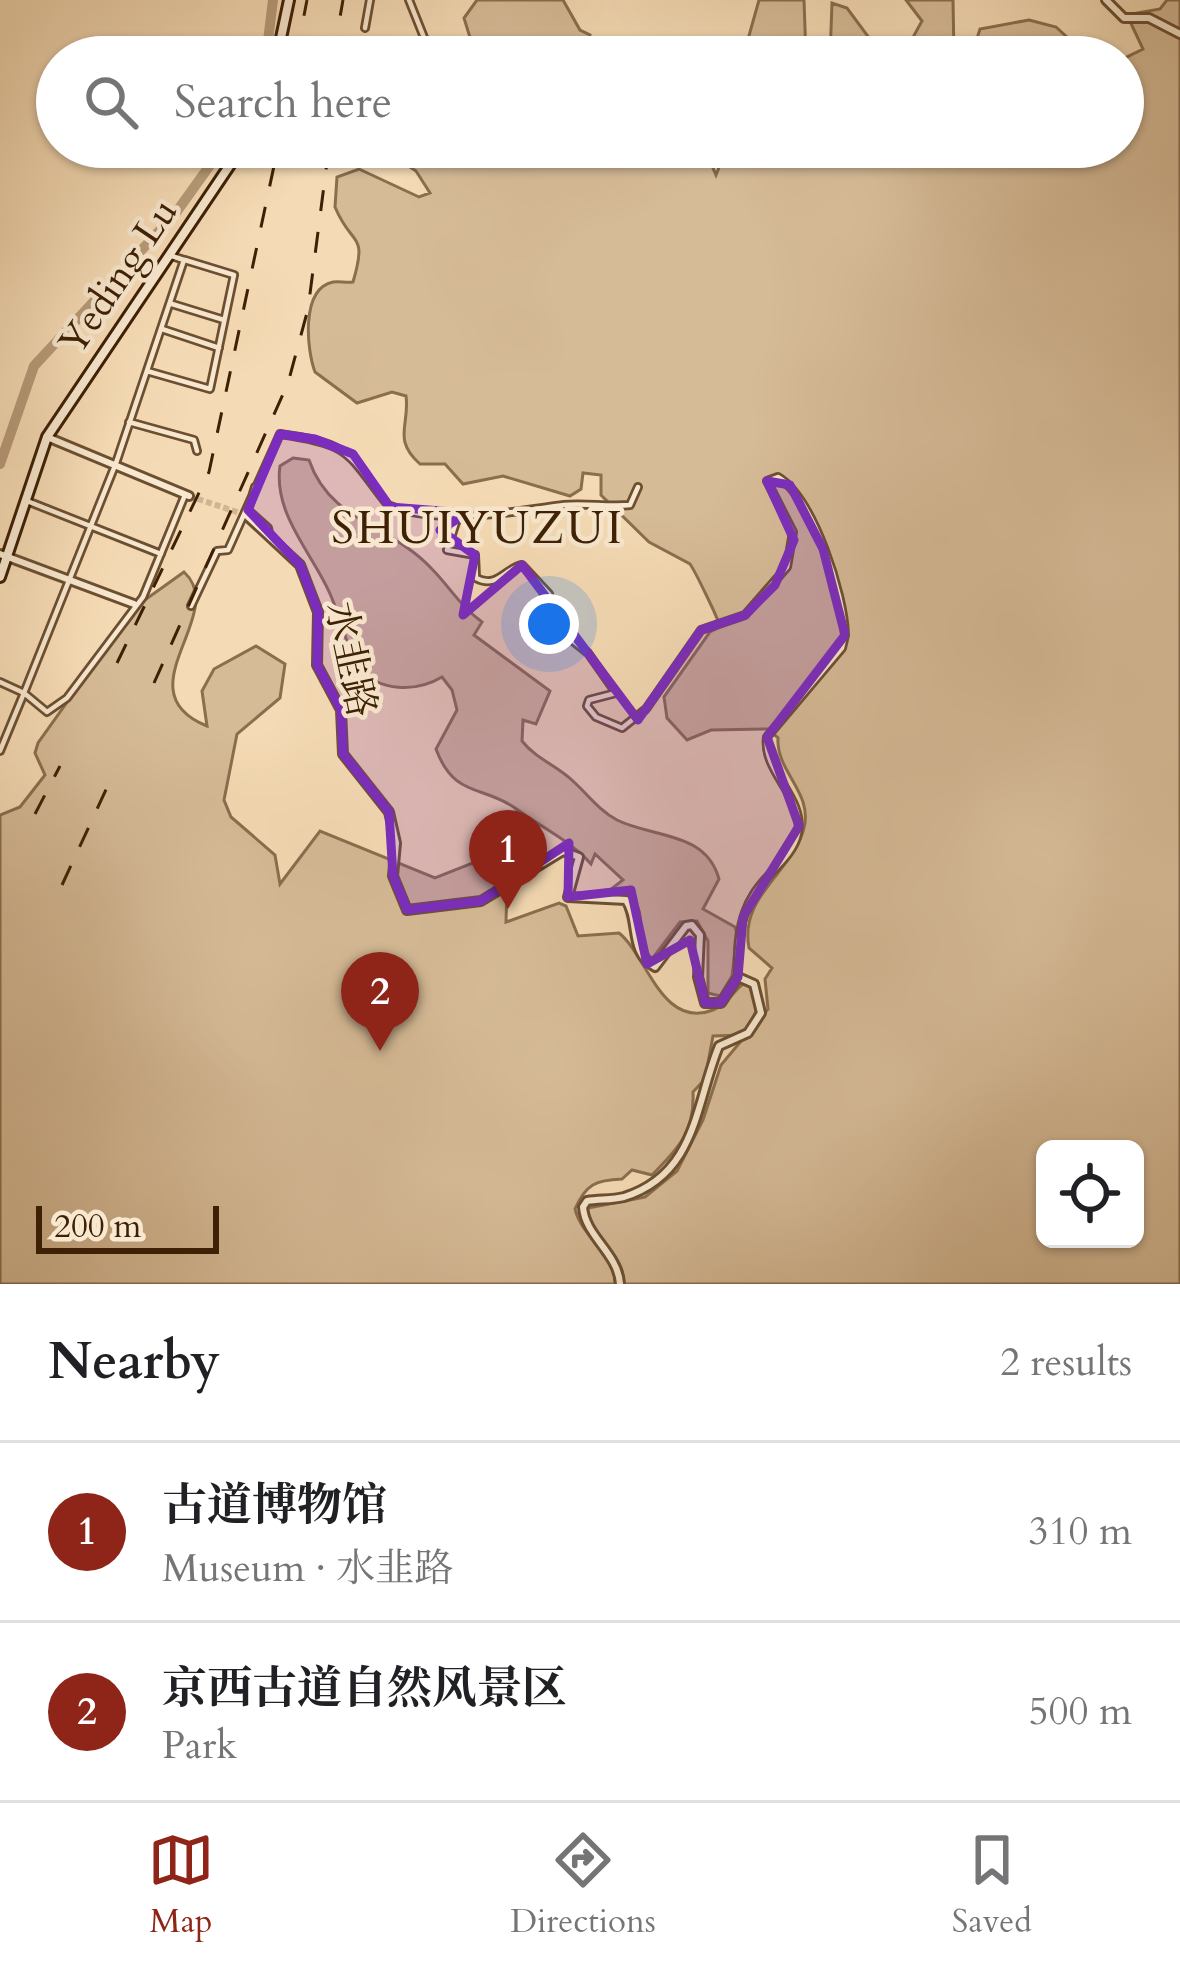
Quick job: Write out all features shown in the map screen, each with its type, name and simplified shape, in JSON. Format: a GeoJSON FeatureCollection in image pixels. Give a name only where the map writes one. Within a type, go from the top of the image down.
{"type":"FeatureCollection","features":[{"type":"Feature","properties":{"kind":"main road"},"geometry":{"type":"LineString","coordinates":[[281,36],[289,0]]}},
{"type":"Feature","properties":{"kind":"main road","name":"Yeding Lu"},"geometry":{"type":"LineString","coordinates":[[0,577],[3,555],[47,436],[227,168]]}},
{"type":"Feature","properties":{"kind":"street"},"geometry":{"type":"LineString","coordinates":[[365,28],[370,0]]}},
{"type":"Feature","properties":{"kind":"street"},"geometry":{"type":"LineString","coordinates":[[409,0],[423,36]]}},
{"type":"Feature","properties":{"kind":"street"},"geometry":{"type":"LineString","coordinates":[[1106,0],[1124,18],[1149,17],[1180,34]]}},
{"type":"Feature","properties":{"kind":"street"},"geometry":{"type":"LineString","coordinates":[[147,371],[210,389],[234,275],[167,254]]}},
{"type":"Feature","properties":{"kind":"street"},"geometry":{"type":"LineString","coordinates":[[0,751],[116,463],[184,260]]}},
{"type":"Feature","properties":{"kind":"street"},"geometry":{"type":"LineString","coordinates":[[171,303],[224,320]]}},
{"type":"Feature","properties":{"kind":"street"},"geometry":{"type":"LineString","coordinates":[[162,329],[219,348]]}},
{"type":"Feature","properties":{"kind":"street"},"geometry":{"type":"LineString","coordinates":[[129,422],[194,440],[197,452]]}},
{"type":"Feature","properties":{"kind":"street"},"geometry":{"type":"LineString","coordinates":[[191,606],[217,550],[228,550],[280,434],[315,439],[353,454],[394,508],[467,513],[630,505],[638,487]]}},
{"type":"Feature","properties":{"kind":"street"},"geometry":{"type":"LineString","coordinates":[[0,682],[24,693],[47,712],[67,698],[143,597],[187,495],[47,436]]}},
{"type":"Feature","properties":{"kind":"street"},"geometry":{"type":"LineString","coordinates":[[467,513],[456,522],[448,550],[475,555],[476,578],[482,581],[501,579],[522,565],[531,573],[558,609],[568,637],[588,652],[616,693],[589,700],[587,706],[596,717],[622,728],[646,709],[701,630],[745,615],[788,567],[793,532],[767,482],[778,477],[799,500],[836,586],[845,635],[842,648],[767,737],[765,753],[793,801],[799,826],[796,840],[754,893],[743,917],[738,977],[754,984],[760,1012],[748,1033],[719,1046],[703,1111],[680,1155],[639,1190],[622,1198],[586,1201],[583,1207],[585,1221],[612,1256],[620,1284]]}},
{"type":"Feature","properties":{"kind":"street"},"geometry":{"type":"LineString","coordinates":[[256,482],[248,510],[268,528],[270,538]]}},
{"type":"Feature","properties":{"kind":"street"},"geometry":{"type":"LineString","coordinates":[[26,500],[161,554]]}},
{"type":"Feature","properties":{"kind":"street","name":"水韭路"},"geometry":{"type":"LineString","coordinates":[[246,515],[300,566],[319,612],[317,665],[341,710],[344,754],[388,812],[396,843],[393,875],[407,910],[481,901],[563,850],[579,856],[568,897],[626,900],[632,905],[637,948],[647,964],[656,967],[662,962],[686,926],[692,925],[700,934],[698,976],[704,1003],[721,1003],[738,977]]}},
{"type":"Feature","properties":{"kind":"street"},"geometry":{"type":"LineString","coordinates":[[3,555],[134,604]]}},
{"type":"Feature","properties":{"kind":"highlighted area"},"geometry":{"type":"Polygon","coordinates":[[[280,434],[315,439],[353,454],[390,507],[467,513],[440,530],[475,555],[463,615],[522,565],[638,720],[701,630],[745,615],[775,585],[794,540],[767,481],[790,485],[823,549],[845,635],[767,737],[799,826],[743,917],[738,977],[721,1003],[705,1003],[690,940],[647,964],[631,890],[568,897],[569,843],[481,901],[407,910],[393,876],[389,812],[343,754],[341,710],[317,665],[318,612],[300,565],[248,510],[280,434]]]}},
{"type":"Feature","properties":{"kind":"shaded area"},"geometry":{"type":"Polygon","coordinates":[[[477,0],[563,0],[580,30],[590,36],[470,36],[464,18],[477,0]]]}},
{"type":"Feature","properties":{"kind":"shaded area"},"geometry":{"type":"Polygon","coordinates":[[[759,0],[804,0],[805,36],[749,36],[759,0]]]}},
{"type":"Feature","properties":{"kind":"shaded area"},"geometry":{"type":"Polygon","coordinates":[[[906,0],[953,0],[954,36],[914,36],[922,21],[906,0]]]}},
{"type":"Feature","properties":{"kind":"shaded area"},"geometry":{"type":"Polygon","coordinates":[[[1180,0],[1180,1284],[624,1284],[619,1262],[593,1227],[588,1208],[645,1197],[677,1171],[703,1120],[721,1065],[768,1009],[765,979],[772,968],[749,948],[748,930],[759,899],[798,844],[804,828],[803,804],[782,761],[778,738],[768,729],[711,730],[687,740],[667,718],[664,697],[710,632],[720,627],[690,564],[649,542],[601,495],[601,475],[583,473],[581,489],[570,496],[503,476],[463,484],[445,464],[420,464],[412,455],[404,439],[406,396],[392,392],[357,403],[315,372],[308,336],[315,296],[333,282],[353,282],[359,255],[335,207],[337,177],[359,169],[419,197],[430,193],[412,168],[713,168],[716,175],[719,168],[1144,168],[1144,36],[1137,36],[1127,15],[1180,0]]]}},
{"type":"Feature","properties":{"kind":"shaded area"},"geometry":{"type":"Polygon","coordinates":[[[832,3],[847,8],[868,36],[831,36],[832,3]]]}},
{"type":"Feature","properties":{"kind":"shaded area"},"geometry":{"type":"Polygon","coordinates":[[[1029,20],[1056,27],[1066,36],[978,36],[980,29],[1029,20]]]}},
{"type":"Feature","properties":{"kind":"shaded area"},"geometry":{"type":"Polygon","coordinates":[[[293,458],[309,460],[331,497],[415,554],[482,622],[474,635],[550,691],[536,724],[523,720],[522,741],[528,747],[611,816],[691,844],[712,863],[719,879],[703,909],[735,927],[737,934],[732,976],[720,996],[708,993],[708,941],[697,921],[680,922],[652,959],[639,943],[638,908],[629,897],[610,890],[623,880],[595,854],[591,864],[515,808],[451,776],[436,749],[457,710],[452,690],[442,677],[421,686],[398,687],[377,682],[357,669],[331,596],[283,501],[280,466],[293,458]]]}},
{"type":"Feature","properties":{"kind":"shaded area"},"geometry":{"type":"Polygon","coordinates":[[[184,572],[195,589],[195,609],[174,673],[174,693],[183,711],[207,726],[202,691],[214,669],[256,646],[285,664],[280,698],[237,734],[224,800],[231,817],[275,855],[280,884],[320,831],[435,878],[508,849],[506,922],[559,903],[566,906],[578,936],[619,933],[657,987],[681,1010],[713,1010],[748,981],[757,1009],[745,1035],[713,1036],[705,1079],[693,1092],[691,1118],[677,1147],[652,1175],[632,1170],[622,1179],[593,1185],[575,1209],[610,1262],[615,1284],[0,1284],[0,815],[20,807],[45,775],[35,753],[38,743],[135,607],[184,572]]]}},
{"type":"Feature","properties":{"kind":"waterway"},"geometry":{"type":"LineString","coordinates":[[269,36],[273,0]]}},
{"type":"Feature","properties":{"kind":"waterway"},"geometry":{"type":"LineString","coordinates":[[0,464],[34,366],[175,214],[208,168]]}},
{"type":"Feature","properties":{"kind":"tunnel"},"geometry":{"type":"LineString","coordinates":[[189,496],[246,515]]}},
{"type":"Feature","properties":{"kind":"railway"},"geometry":{"type":"LineString","coordinates":[[300,36],[307,0]]}},
{"type":"Feature","properties":{"kind":"railway"},"geometry":{"type":"LineString","coordinates":[[337,36],[343,0]]}},
{"type":"Feature","properties":{"kind":"railway"},"geometry":{"type":"LineString","coordinates":[[117,663],[209,472],[274,168]]}},
{"type":"Feature","properties":{"kind":"railway"},"geometry":{"type":"LineString","coordinates":[[154,683],[288,383],[308,309],[326,168]]}},
{"type":"Feature","properties":{"kind":"railway"},"geometry":{"type":"LineString","coordinates":[[35,814],[60,766]]}},
{"type":"Feature","properties":{"kind":"railway"},"geometry":{"type":"LineString","coordinates":[[62,885],[110,781]]}},
{"type":"Feature","properties":{"kind":"place","name":"古道博物馆"},"geometry":{"type":"Point","coordinates":[508,909]}},
{"type":"Feature","properties":{"kind":"place","name":"京西古道自然风景区"},"geometry":{"type":"Point","coordinates":[380,1051]}},
{"type":"Feature","properties":{"kind":"district","name":"SHUIYUZUI"},"geometry":{"type":"Point","coordinates":[478,527]}}]}
